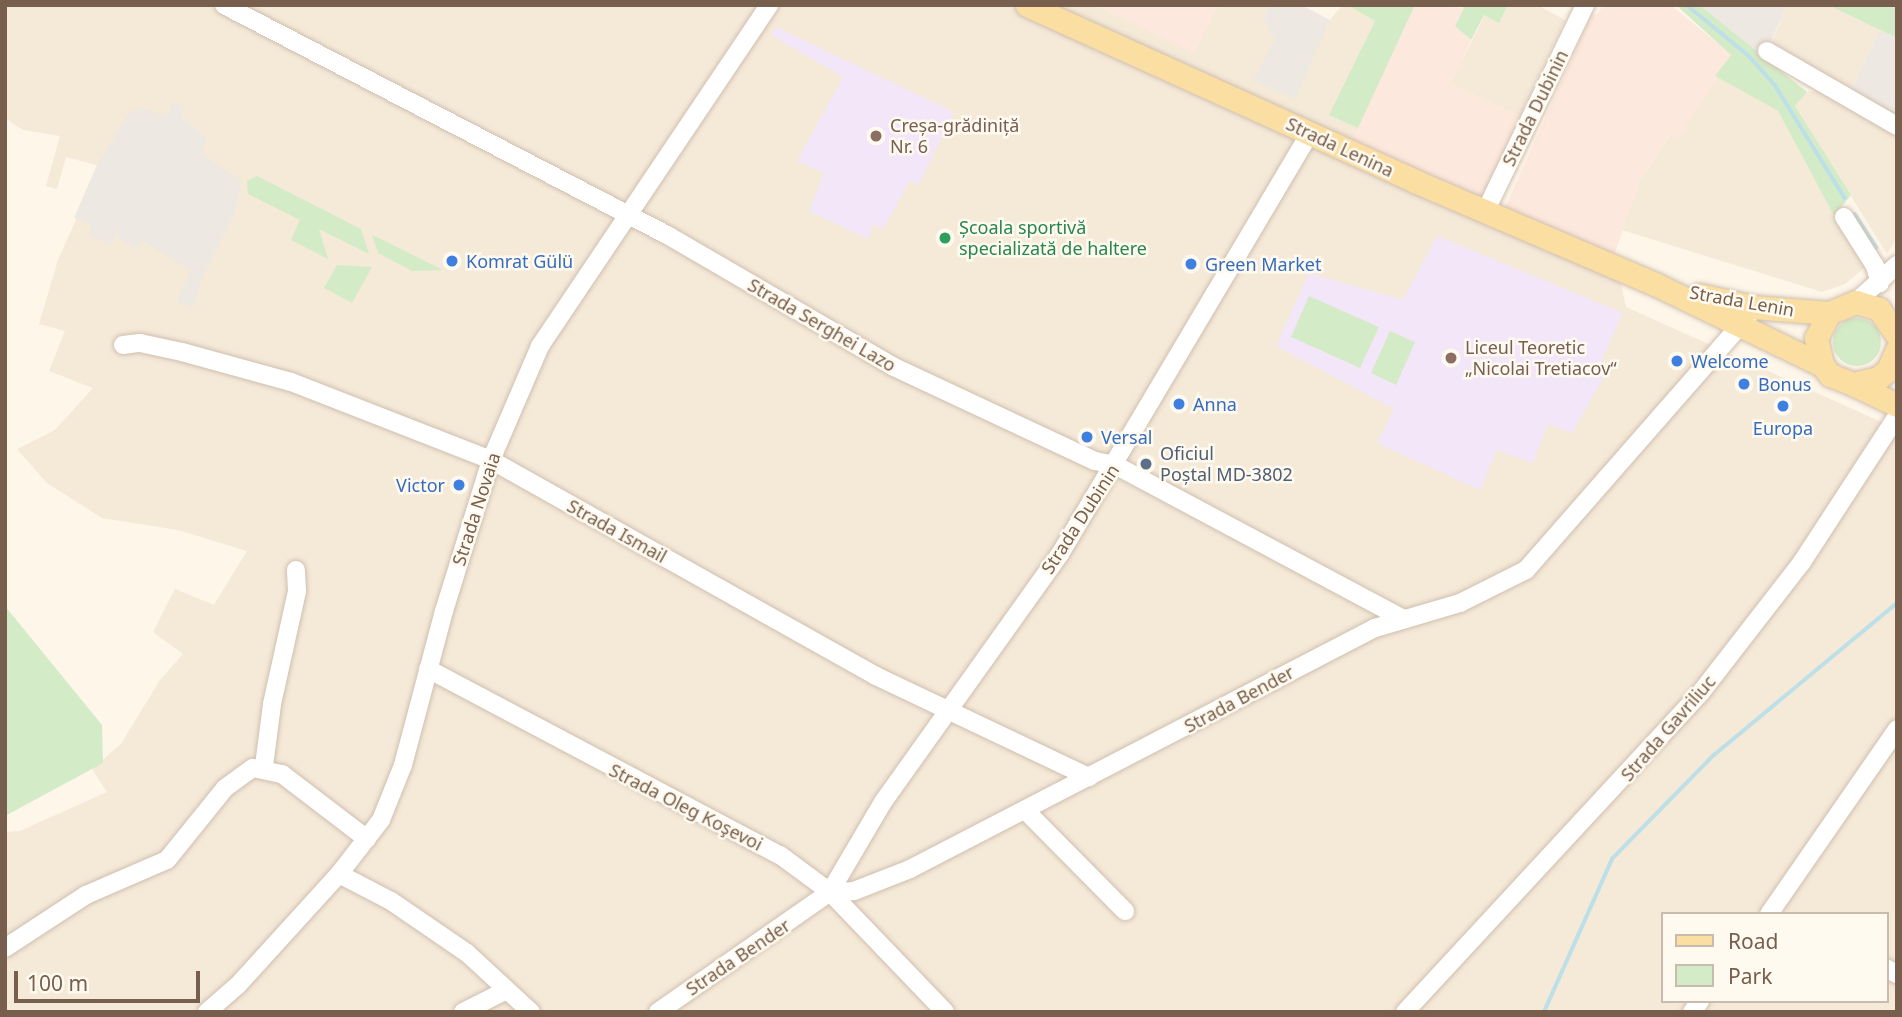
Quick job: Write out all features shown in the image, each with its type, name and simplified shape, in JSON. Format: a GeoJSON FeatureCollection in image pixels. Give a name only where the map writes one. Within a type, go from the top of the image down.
{"type":"FeatureCollection","features":[{"type":"Feature","properties":{"kind":"main road","name":"Strada Lenina"},"geometry":{"type":"LineString","coordinates":[[1027,5],[1485,212],[1655,284],[1747,317],[1822,365]]}},
{"type":"Feature","properties":{"kind":"main road"},"geometry":{"type":"LineString","coordinates":[[1853,384],[1878,379],[1888,370],[1896,333],[1879,309],[1856,302],[1829,313],[1816,338],[1822,365],[1830,374],[1897,405]]}},
{"type":"Feature","properties":{"kind":"main road","name":"Strada Lenin"},"geometry":{"type":"LineString","coordinates":[[1747,317],[1829,313]]}},
{"type":"Feature","properties":{"kind":"street","name":"Strada Serghei Lazo"},"geometry":{"type":"LineString","coordinates":[[224,5],[248,11],[626,215],[892,366],[1095,461],[1115,465],[1404,619]]}},
{"type":"Feature","properties":{"kind":"street","name":"Strada Novaia"},"geometry":{"type":"LineString","coordinates":[[206,1012],[237,985],[339,874],[367,839],[391,801],[491,460],[540,346],[769,5]]}},
{"type":"Feature","properties":{"kind":"street","name":"Strada Dubinin"},"geometry":{"type":"LineString","coordinates":[[1485,212],[1585,5]]}},
{"type":"Feature","properties":{"kind":"street"},"geometry":{"type":"LineString","coordinates":[[1767,51],[1897,126]]}},
{"type":"Feature","properties":{"kind":"street","name":"Strada Dubinin"},"geometry":{"type":"LineString","coordinates":[[830,892],[883,802],[1060,554],[1310,133]]}},
{"type":"Feature","properties":{"kind":"street"},"geometry":{"type":"LineString","coordinates":[[1844,217],[1875,265],[1880,284]]}},
{"type":"Feature","properties":{"kind":"street"},"geometry":{"type":"LineString","coordinates":[[1856,302],[1880,284],[1897,265]]}},
{"type":"Feature","properties":{"kind":"street","name":"Strada Bender"},"geometry":{"type":"LineString","coordinates":[[658,1012],[830,892],[869,887],[1026,811],[1350,640],[1404,619],[1460,603],[1526,570],[1747,317]]}},
{"type":"Feature","properties":{"kind":"street","name":"Strada Ismail"},"geometry":{"type":"LineString","coordinates":[[123,345],[140,343],[181,352],[291,382],[491,460],[945,712],[1089,778]]}},
{"type":"Feature","properties":{"kind":"street","name":"Strada Gavriliuc"},"geometry":{"type":"LineString","coordinates":[[1405,1012],[1702,691],[1802,562],[1897,416]]}},
{"type":"Feature","properties":{"kind":"street"},"geometry":{"type":"LineString","coordinates":[[264,766],[272,704],[297,591],[296,570]]}},
{"type":"Feature","properties":{"kind":"street","name":"Strada Oleg Koşevoi"},"geometry":{"type":"LineString","coordinates":[[428,669],[580,753],[738,830],[830,892],[945,1012]]}},
{"type":"Feature","properties":{"kind":"street"},"geometry":{"type":"LineString","coordinates":[[1778,911],[1897,729]]}},
{"type":"Feature","properties":{"kind":"street"},"geometry":{"type":"LineString","coordinates":[[5,948],[86,895],[167,860],[225,788],[253,768],[264,766],[282,774],[367,839]]}},
{"type":"Feature","properties":{"kind":"street"},"geometry":{"type":"LineString","coordinates":[[1026,811],[1125,911]]}},
{"type":"Feature","properties":{"kind":"street"},"geometry":{"type":"LineString","coordinates":[[339,874],[430,926],[531,1012]]}},
{"type":"Feature","properties":{"kind":"street"},"geometry":{"type":"LineString","coordinates":[[463,1012],[507,990]]}},
{"type":"Feature","properties":{"kind":"shaded area"},"geometry":{"type":"Polygon","coordinates":[[[5,5],[1095,5],[1194,52],[1218,5],[1270,5],[1263,18],[1275,39],[1316,48],[1330,20],[1342,5],[1347,5],[1375,21],[1330,115],[1358,128],[1353,140],[1480,203],[1614,255],[1626,307],[1897,429],[1897,1012],[5,1012],[5,832],[20,831],[107,792],[92,769],[121,744],[160,680],[183,654],[153,632],[175,589],[214,605],[247,551],[178,530],[102,518],[47,483],[17,449],[55,430],[93,388],[49,371],[65,331],[39,324],[58,260],[100,166],[66,157],[57,189],[46,186],[60,136],[23,130],[5,118],[5,5]]]}},
{"type":"Feature","properties":{"kind":"shaded area"},"geometry":{"type":"Polygon","coordinates":[[[1095,5],[1218,5],[1194,53],[1095,5]]]}},
{"type":"Feature","properties":{"kind":"shaded area"},"geometry":{"type":"Polygon","coordinates":[[[1270,5],[1301,5],[1330,20],[1295,99],[1253,80],[1275,40],[1263,18],[1270,5]]]}},
{"type":"Feature","properties":{"kind":"shaded area"},"geometry":{"type":"Polygon","coordinates":[[[1415,5],[1464,8],[1455,26],[1471,40],[1451,84],[1520,116],[1480,203],[1352,139],[1415,5]]]}},
{"type":"Feature","properties":{"kind":"shaded area"},"geometry":{"type":"Polygon","coordinates":[[[1508,5],[1537,5],[1565,20],[1520,116],[1450,84],[1485,14],[1499,23],[1508,5]]]}},
{"type":"Feature","properties":{"kind":"shaded area"},"geometry":{"type":"Polygon","coordinates":[[[1603,5],[1671,5],[1732,55],[1678,139],[1669,135],[1640,180],[1614,255],[1503,212],[1592,14],[1597,15],[1603,5]]]}},
{"type":"Feature","properties":{"kind":"shaded area"},"geometry":{"type":"Polygon","coordinates":[[[1700,5],[1787,5],[1764,57],[1700,5]]]}},
{"type":"Feature","properties":{"kind":"shaded area"},"geometry":{"type":"Polygon","coordinates":[[[1787,5],[1828,5],[1880,30],[1849,95],[1789,63],[1772,41],[1787,5]]]}},
{"type":"Feature","properties":{"kind":"shaded area","name":"Creșa-grădiniță Nr. 6"},"geometry":{"type":"Polygon","coordinates":[[[776,27],[954,112],[919,184],[910,181],[883,229],[873,225],[868,239],[809,211],[824,173],[797,161],[843,77],[771,35],[776,27]]]}},
{"type":"Feature","properties":{"kind":"shaded area"},"geometry":{"type":"Polygon","coordinates":[[[1880,30],[1897,38],[1897,121],[1849,95],[1880,30]]]}},
{"type":"Feature","properties":{"kind":"shaded area"},"geometry":{"type":"Polygon","coordinates":[[[1715,76],[1778,111],[1834,216],[1868,265],[1845,284],[1822,292],[1622,230],[1640,180],[1670,134],[1678,138],[1715,76]]]}},
{"type":"Feature","properties":{"kind":"shaded area"},"geometry":{"type":"Polygon","coordinates":[[[1820,90],[1897,130],[1897,237],[1887,254],[1795,106],[1807,92],[1820,90]]]}},
{"type":"Feature","properties":{"kind":"shaded area"},"geometry":{"type":"Polygon","coordinates":[[[173,102],[184,107],[181,117],[207,139],[201,154],[241,180],[235,212],[201,281],[193,307],[177,301],[191,270],[142,241],[138,249],[118,238],[119,229],[111,245],[88,235],[92,226],[74,218],[96,167],[130,112],[140,108],[166,116],[173,102]]]}},
{"type":"Feature","properties":{"kind":"shaded area","name":"Liceul Teoretic „Nicolai Tretiacov“"},"geometry":{"type":"Polygon","coordinates":[[[1437,236],[1623,313],[1597,371],[1605,375],[1572,433],[1548,424],[1533,463],[1497,450],[1480,490],[1377,443],[1394,409],[1276,346],[1309,273],[1403,300],[1437,236]]]}},
{"type":"Feature","properties":{"kind":"green space"},"geometry":{"type":"Polygon","coordinates":[[[1347,5],[1415,5],[1358,128],[1329,115],[1375,21],[1347,5]]]}},
{"type":"Feature","properties":{"kind":"green space"},"geometry":{"type":"Polygon","coordinates":[[[1459,5],[1508,5],[1499,23],[1484,15],[1471,40],[1455,26],[1464,8],[1459,5]]]}},
{"type":"Feature","properties":{"kind":"green space"},"geometry":{"type":"Polygon","coordinates":[[[1676,5],[1700,5],[1807,92],[1795,106],[1851,195],[1834,216],[1778,111],[1715,76],[1731,55],[1676,5]]]}},
{"type":"Feature","properties":{"kind":"green space"},"geometry":{"type":"Polygon","coordinates":[[[1828,5],[1897,5],[1897,38],[1880,30],[1828,5]]]}},
{"type":"Feature","properties":{"kind":"green space"},"geometry":{"type":"Polygon","coordinates":[[[257,176],[361,229],[369,254],[319,229],[328,259],[291,240],[300,220],[248,194],[247,181],[257,176]]]}},
{"type":"Feature","properties":{"kind":"green space"},"geometry":{"type":"Polygon","coordinates":[[[372,235],[443,270],[412,271],[378,253],[372,235]]]}},
{"type":"Feature","properties":{"kind":"green space"},"geometry":{"type":"Polygon","coordinates":[[[337,265],[372,267],[352,303],[324,288],[337,265]]]}},
{"type":"Feature","properties":{"kind":"green space"},"geometry":{"type":"Polygon","coordinates":[[[1309,296],[1379,327],[1360,368],[1291,337],[1309,296]]]}},
{"type":"Feature","properties":{"kind":"green space"},"geometry":{"type":"Polygon","coordinates":[[[1857,318],[1874,325],[1881,342],[1874,359],[1857,366],[1840,359],[1833,342],[1840,325],[1857,318]]]}},
{"type":"Feature","properties":{"kind":"green space"},"geometry":{"type":"Polygon","coordinates":[[[1390,331],[1415,342],[1396,385],[1371,373],[1390,331]]]}},
{"type":"Feature","properties":{"kind":"green space"},"geometry":{"type":"Polygon","coordinates":[[[5,606],[102,725],[103,763],[5,816],[5,606]]]}},
{"type":"Feature","properties":{"kind":"waterway"},"geometry":{"type":"LineString","coordinates":[[1687,5],[1749,56],[1775,85],[1845,198]]}},
{"type":"Feature","properties":{"kind":"waterway"},"geometry":{"type":"LineString","coordinates":[[1855,214],[1877,248]]}},
{"type":"Feature","properties":{"kind":"waterway"},"geometry":{"type":"LineString","coordinates":[[1544,1012],[1612,859],[1714,755],[1897,603]]}},
{"type":"Feature","properties":{"kind":"place","name":"Creșa-grădiniță Nr. 6"},"geometry":{"type":"Point","coordinates":[876,136]}},
{"type":"Feature","properties":{"kind":"place","name":"Școala sportivă specializată de haltere"},"geometry":{"type":"Point","coordinates":[945,238]}},
{"type":"Feature","properties":{"kind":"place","name":"Komrat Gülü"},"geometry":{"type":"Point","coordinates":[452,261]}},
{"type":"Feature","properties":{"kind":"place","name":"Green Market"},"geometry":{"type":"Point","coordinates":[1191,264]}},
{"type":"Feature","properties":{"kind":"place","name":"Liceul Teoretic „Nicolai Tretiacov“"},"geometry":{"type":"Point","coordinates":[1451,358]}},
{"type":"Feature","properties":{"kind":"place","name":"Welcome"},"geometry":{"type":"Point","coordinates":[1677,361]}},
{"type":"Feature","properties":{"kind":"place","name":"Bonus"},"geometry":{"type":"Point","coordinates":[1744,384]}},
{"type":"Feature","properties":{"kind":"place","name":"Anna"},"geometry":{"type":"Point","coordinates":[1179,404]}},
{"type":"Feature","properties":{"kind":"place","name":"Europa"},"geometry":{"type":"Point","coordinates":[1783,406]}},
{"type":"Feature","properties":{"kind":"place","name":"Versal"},"geometry":{"type":"Point","coordinates":[1087,437]}},
{"type":"Feature","properties":{"kind":"place","name":"Oficiul Poștal MD-3802"},"geometry":{"type":"Point","coordinates":[1146,464]}},
{"type":"Feature","properties":{"kind":"place","name":"Victor"},"geometry":{"type":"Point","coordinates":[459,485]}}]}
